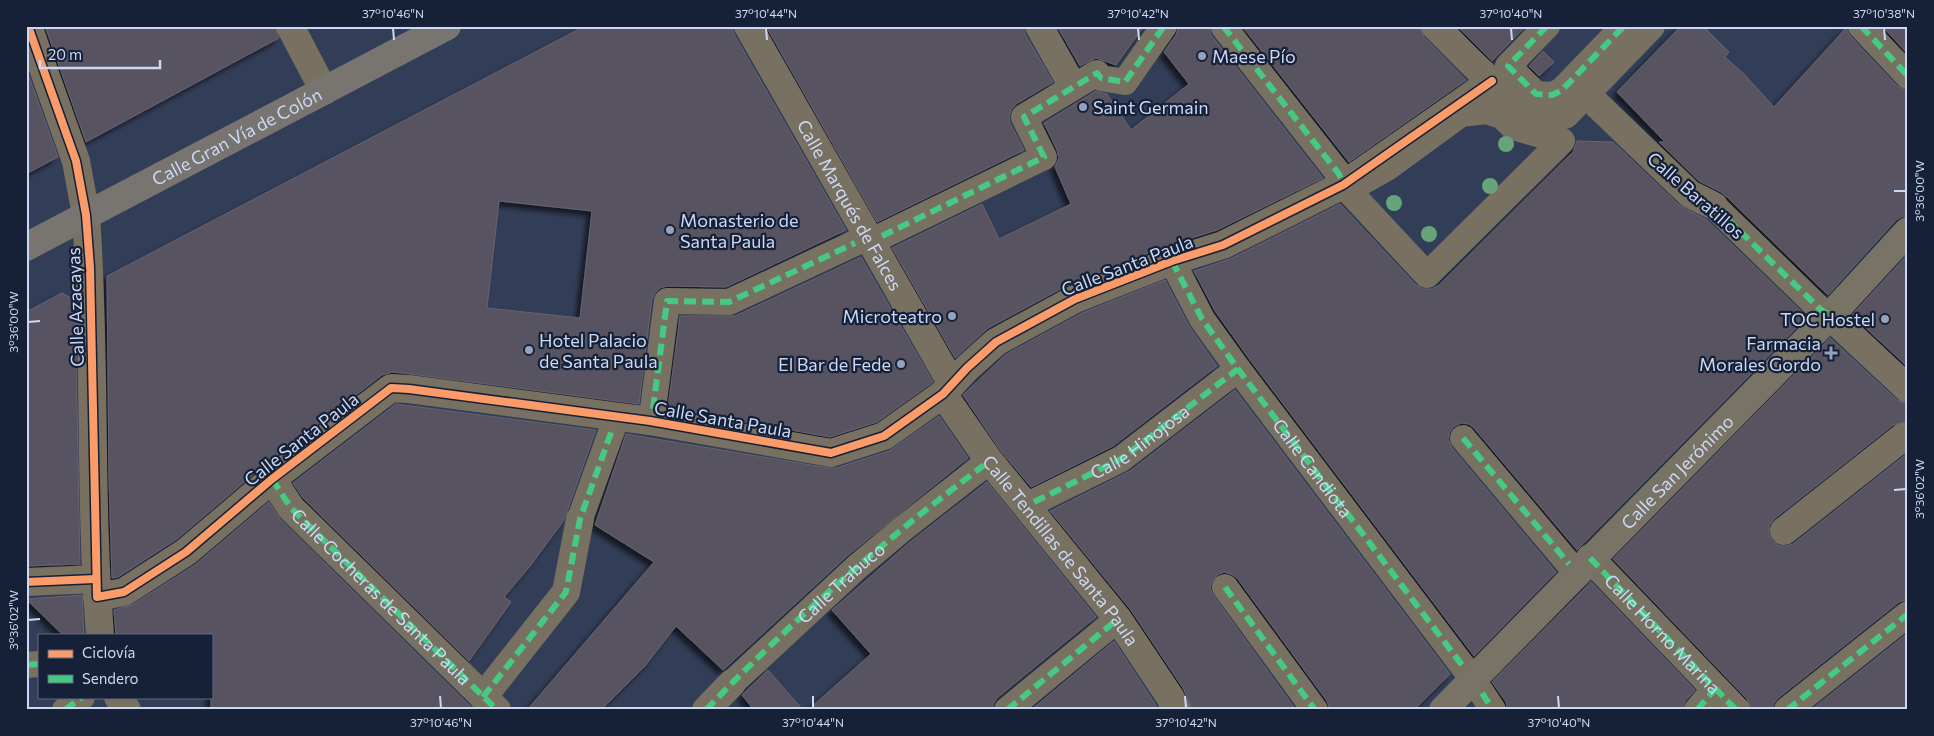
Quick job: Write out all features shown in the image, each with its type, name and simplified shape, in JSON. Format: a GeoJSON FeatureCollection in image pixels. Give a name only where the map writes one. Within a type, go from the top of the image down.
{"type":"FeatureCollection","features":[{"type":"Feature","properties":{"kind":"main road","name":"Calle Gran Vía de Colón"},"geometry":{"type":"LineString","coordinates":[[26,247],[447,26]]}},
{"type":"Feature","properties":{"kind":"main road","name":"Calle San Jerónimo"},"geometry":{"type":"LineString","coordinates":[[1443,710],[1579,561],[1830,316],[1908,231]]}},
{"type":"Feature","properties":{"kind":"street","name":"Calle Azacayas"},"geometry":{"type":"LineString","coordinates":[[28,26],[76,161],[86,215],[90,267],[96,588],[100,634]]}},
{"type":"Feature","properties":{"kind":"street"},"geometry":{"type":"LineString","coordinates":[[290,26],[324,91]]}},
{"type":"Feature","properties":{"kind":"street","name":"Calle Marqués de Falces"},"geometry":{"type":"LineString","coordinates":[[748,26],[948,389]]}},
{"type":"Feature","properties":{"kind":"street"},"geometry":{"type":"LineString","coordinates":[[1039,26],[1072,84]]}},
{"type":"Feature","properties":{"kind":"street"},"geometry":{"type":"LineString","coordinates":[[882,236],[1044,157],[1024,117],[1072,84],[1097,73],[1101,78],[1125,82],[1164,26]]}},
{"type":"Feature","properties":{"kind":"street"},"geometry":{"type":"LineString","coordinates":[[1222,26],[1339,174],[1345,188],[1427,275],[1562,141],[1512,128],[1502,116],[1486,110],[1461,114],[1387,168],[1345,188]]}},
{"type":"Feature","properties":{"kind":"street"},"geometry":{"type":"LineString","coordinates":[[1435,26],[1525,110],[1547,118],[1565,115],[1651,26]]}},
{"type":"Feature","properties":{"kind":"street"},"geometry":{"type":"LineString","coordinates":[[1547,26],[1508,66],[1536,94],[1552,95],[1561,91],[1624,26]]}},
{"type":"Feature","properties":{"kind":"street"},"geometry":{"type":"LineString","coordinates":[[1860,26],[1908,76]]}},
{"type":"Feature","properties":{"kind":"street","name":"Calle Santa Paula"},"geometry":{"type":"LineString","coordinates":[[26,582],[124,592],[186,552],[272,479],[391,388],[650,421],[831,453],[884,436],[948,389],[967,368],[996,342],[1075,299],[1172,261],[1223,245],[1345,188],[1492,81]]}},
{"type":"Feature","properties":{"kind":"street","name":"Calle Baratillos"},"geometry":{"type":"LineString","coordinates":[[1585,93],[1690,194],[1714,206],[1820,309],[1830,316]]}},
{"type":"Feature","properties":{"kind":"street"},"geometry":{"type":"LineString","coordinates":[[653,409],[667,301],[729,302],[855,243]]}},
{"type":"Feature","properties":{"kind":"street","name":"Calle Candiota"},"geometry":{"type":"LineString","coordinates":[[1172,261],[1202,319],[1465,669]]}},
{"type":"Feature","properties":{"kind":"street"},"geometry":{"type":"LineString","coordinates":[[1830,316],[1908,389]]}},
{"type":"Feature","properties":{"kind":"street","name":"Calle Hinojosa"},"geometry":{"type":"LineString","coordinates":[[1034,502],[1121,459],[1238,369]]}},
{"type":"Feature","properties":{"kind":"street","name":"Calle Tendillas de Santa Paula"},"geometry":{"type":"LineString","coordinates":[[948,389],[988,459],[1118,619],[1177,710]]}},
{"type":"Feature","properties":{"kind":"street"},"geometry":{"type":"LineString","coordinates":[[490,703],[566,592],[580,519],[612,430]]}},
{"type":"Feature","properties":{"kind":"street"},"geometry":{"type":"LineString","coordinates":[[1784,531],[1903,437],[1908,436]]}},
{"type":"Feature","properties":{"kind":"street"},"geometry":{"type":"LineString","coordinates":[[1462,438],[1579,561]]}},
{"type":"Feature","properties":{"kind":"street","name":"Calle Trabuco"},"geometry":{"type":"LineString","coordinates":[[706,710],[732,683],[857,567],[901,530],[984,466]]}},
{"type":"Feature","properties":{"kind":"street","name":"Calle Cocheras de Santa Paula"},"geometry":{"type":"LineString","coordinates":[[272,479],[291,508],[490,703]]}},
{"type":"Feature","properties":{"kind":"street","name":"Calle Horno Marina"},"geometry":{"type":"LineString","coordinates":[[1579,561],[1736,710]]}},
{"type":"Feature","properties":{"kind":"street"},"geometry":{"type":"LineString","coordinates":[[1225,587],[1315,710]]}},
{"type":"Feature","properties":{"kind":"street"},"geometry":{"type":"LineString","coordinates":[[1787,710],[1908,614]]}},
{"type":"Feature","properties":{"kind":"street"},"geometry":{"type":"LineString","coordinates":[[1007,710],[1113,623]]}},
{"type":"Feature","properties":{"kind":"street"},"geometry":{"type":"LineString","coordinates":[[1697,710],[1716,689]]}},
{"type":"Feature","properties":{"kind":"street"},"geometry":{"type":"LineString","coordinates":[[65,710],[81,698]]}},
{"type":"Feature","properties":{"kind":"street"},"geometry":{"type":"LineString","coordinates":[[119,698],[127,710]]}},
{"type":"Feature","properties":{"kind":"building"},"geometry":{"type":"Polygon","coordinates":[[[45,26],[275,26],[279,38],[86,142],[45,26]]]}},
{"type":"Feature","properties":{"kind":"building"},"geometry":{"type":"Polygon","coordinates":[[[585,26],[732,26],[734,34],[846,230],[726,287],[667,286],[660,288],[652,299],[639,404],[411,374],[392,372],[382,375],[262,467],[177,539],[118,577],[112,578],[107,276],[585,26]],[[499,201],[487,308],[580,318],[592,211],[499,201]]]}},
{"type":"Feature","properties":{"kind":"building"},"geometry":{"type":"Polygon","coordinates":[[[766,26],[1023,26],[1025,34],[1053,82],[1016,104],[1011,110],[1010,123],[1024,150],[877,222],[766,26]]]}},
{"type":"Feature","properties":{"kind":"building"},"geometry":{"type":"Polygon","coordinates":[[[1057,26],[1144,26],[1116,65],[1096,58],[1080,66],[1057,26]]]}},
{"type":"Feature","properties":{"kind":"building"},"geometry":{"type":"Polygon","coordinates":[[[1179,26],[1208,26],[1211,35],[1323,178],[1217,230],[1166,246],[1068,285],[988,328],[955,358],[892,248],[982,204],[999,239],[1071,204],[1055,167],[1059,158],[1057,150],[1044,123],[1096,91],[1107,94],[1131,130],[1189,84],[1164,52],[1176,35],[1179,26]]]}},
{"type":"Feature","properties":{"kind":"building"},"geometry":{"type":"Polygon","coordinates":[[[1242,26],[1420,26],[1424,37],[1466,80],[1349,162],[1242,26]]]}},
{"type":"Feature","properties":{"kind":"building"},"geometry":{"type":"Polygon","coordinates":[[[1457,26],[1526,26],[1492,61],[1457,26]]]}},
{"type":"Feature","properties":{"kind":"building"},"geometry":{"type":"Polygon","coordinates":[[[1681,26],[1703,26],[1729,52],[1725,57],[1744,74],[1774,107],[1846,28],[1850,36],[1897,86],[1908,91],[1908,216],[1903,216],[1896,220],[1828,295],[1727,197],[1699,181],[1659,142],[1665,142],[1617,92],[1681,26]]]}},
{"type":"Feature","properties":{"kind":"building"},"geometry":{"type":"Polygon","coordinates":[[[1882,26],[1908,26],[1908,54],[1882,26]]]}},
{"type":"Feature","properties":{"kind":"building"},"geometry":{"type":"Polygon","coordinates":[[[1543,51],[1554,62],[1539,76],[1529,66],[1543,51]]]}},
{"type":"Feature","properties":{"kind":"building"},"geometry":{"type":"Polygon","coordinates":[[[26,68],[58,157],[26,174],[26,68]]]}},
{"type":"Feature","properties":{"kind":"building"},"geometry":{"type":"Polygon","coordinates":[[[1577,141],[1613,142],[1679,205],[1707,220],[1807,317],[1577,550],[1474,428],[1469,424],[1461,423],[1453,427],[1449,433],[1448,440],[1452,448],[1556,572],[1474,656],[1250,360],[1215,311],[1194,271],[1230,259],[1340,204],[1416,285],[1423,289],[1431,289],[1438,286],[1573,152],[1577,141]]]}},
{"type":"Feature","properties":{"kind":"building"},"geometry":{"type":"Polygon","coordinates":[[[1908,254],[1908,367],[1852,315],[1908,254]]]}},
{"type":"Feature","properties":{"kind":"building"},"geometry":{"type":"Polygon","coordinates":[[[861,257],[933,382],[877,422],[830,437],[668,408],[680,316],[735,316],[861,257]]]}},
{"type":"Feature","properties":{"kind":"building"},"geometry":{"type":"Polygon","coordinates":[[[1165,280],[1189,326],[1217,366],[1113,446],[1031,487],[1000,450],[963,395],[1005,355],[1082,313],[1165,280]]]}},
{"type":"Feature","properties":{"kind":"building"},"geometry":{"type":"Polygon","coordinates":[[[62,293],[75,300],[80,564],[26,566],[26,312],[62,293]]]}},
{"type":"Feature","properties":{"kind":"building"},"geometry":{"type":"Polygon","coordinates":[[[1830,338],[1897,400],[1908,404],[1908,421],[1893,425],[1774,519],[1769,526],[1769,534],[1772,541],[1779,546],[1793,544],[1908,453],[1908,599],[1899,602],[1778,698],[1773,704],[1772,710],[1751,710],[1747,699],[1613,559],[1830,338]]]}},
{"type":"Feature","properties":{"kind":"building"},"geometry":{"type":"Polygon","coordinates":[[[1235,390],[1450,674],[1414,710],[1330,710],[1327,701],[1237,578],[1224,572],[1217,575],[1212,581],[1210,588],[1213,595],[1296,710],[1193,710],[1183,688],[1131,610],[1050,511],[1130,471],[1235,390]]]}},
{"type":"Feature","properties":{"kind":"building"},"geometry":{"type":"Polygon","coordinates":[[[396,404],[596,430],[564,520],[531,565],[504,597],[511,602],[469,661],[303,498],[293,483],[396,404]]]}},
{"type":"Feature","properties":{"kind":"building"},"geometry":{"type":"Polygon","coordinates":[[[939,416],[968,458],[847,556],[723,670],[676,626],[645,666],[601,710],[527,710],[654,562],[595,525],[626,434],[836,468],[889,451],[939,416]]]}},
{"type":"Feature","properties":{"kind":"building"},"geometry":{"type":"Polygon","coordinates":[[[987,482],[1096,617],[997,698],[992,710],[808,710],[871,654],[832,610],[910,542],[987,482]]]}},
{"type":"Feature","properties":{"kind":"building"},"geometry":{"type":"Polygon","coordinates":[[[269,502],[280,519],[474,710],[211,710],[212,634],[116,634],[114,610],[132,605],[195,565],[269,502]]]}},
{"type":"Feature","properties":{"kind":"building"},"geometry":{"type":"Polygon","coordinates":[[[1591,582],[1695,690],[1685,701],[1682,710],[1508,710],[1506,702],[1492,682],[1591,582]]]}},
{"type":"Feature","properties":{"kind":"building"},"geometry":{"type":"Polygon","coordinates":[[[82,595],[84,634],[62,634],[26,599],[82,595]]]}},
{"type":"Feature","properties":{"kind":"building"},"geometry":{"type":"Polygon","coordinates":[[[1908,633],[1908,710],[1811,710],[1908,633]]]}},
{"type":"Feature","properties":{"kind":"building"},"geometry":{"type":"Polygon","coordinates":[[[1114,641],[1159,710],[1031,710],[1114,641]]]}},
{"type":"Feature","properties":{"kind":"building"},"geometry":{"type":"Polygon","coordinates":[[[768,670],[803,710],[754,710],[742,695],[768,670]]]}},
{"type":"Feature","properties":{"kind":"marked path"},"geometry":{"type":"LineString","coordinates":[[882,236],[1044,157],[1024,117],[1097,73],[1101,78],[1125,82],[1164,26]]}},
{"type":"Feature","properties":{"kind":"marked path"},"geometry":{"type":"LineString","coordinates":[[1223,26],[1339,174],[1343,185]]}},
{"type":"Feature","properties":{"kind":"marked path"},"geometry":{"type":"LineString","coordinates":[[1547,26],[1508,66],[1536,94],[1552,95],[1561,91],[1624,26]]}},
{"type":"Feature","properties":{"kind":"marked path"},"geometry":{"type":"LineString","coordinates":[[1861,26],[1908,76]]}},
{"type":"Feature","properties":{"kind":"marked path"},"geometry":{"type":"LineString","coordinates":[[1714,206],[1820,309],[1830,316]]}},
{"type":"Feature","properties":{"kind":"marked path"},"geometry":{"type":"LineString","coordinates":[[653,409],[667,301],[729,302],[855,243]]}},
{"type":"Feature","properties":{"kind":"marked path"},"geometry":{"type":"LineString","coordinates":[[1172,261],[1202,319],[1465,669]]}},
{"type":"Feature","properties":{"kind":"marked path"},"geometry":{"type":"LineString","coordinates":[[1034,502],[1121,459],[1238,369]]}},
{"type":"Feature","properties":{"kind":"marked path"},"geometry":{"type":"LineString","coordinates":[[483,697],[566,592],[580,519],[612,430]]}},
{"type":"Feature","properties":{"kind":"marked path"},"geometry":{"type":"LineString","coordinates":[[1463,438],[1569,564]]}},
{"type":"Feature","properties":{"kind":"marked path"},"geometry":{"type":"LineString","coordinates":[[706,710],[825,595],[910,522],[984,465]]}},
{"type":"Feature","properties":{"kind":"marked path"},"geometry":{"type":"LineString","coordinates":[[272,479],[291,508],[497,710]]}},
{"type":"Feature","properties":{"kind":"marked path"},"geometry":{"type":"LineString","coordinates":[[1590,558],[1736,710]]}},
{"type":"Feature","properties":{"kind":"marked path"},"geometry":{"type":"LineString","coordinates":[[1225,587],[1315,710]]}},
{"type":"Feature","properties":{"kind":"marked path"},"geometry":{"type":"LineString","coordinates":[[1787,710],[1908,614]]}},
{"type":"Feature","properties":{"kind":"marked path"},"geometry":{"type":"LineString","coordinates":[[1007,710],[1113,623]]}},
{"type":"Feature","properties":{"kind":"marked path"},"geometry":{"type":"LineString","coordinates":[[26,665],[38,664]]}},
{"type":"Feature","properties":{"kind":"marked path"},"geometry":{"type":"LineString","coordinates":[[1697,710],[1715,689]]}},
{"type":"Feature","properties":{"kind":"marked path"},"geometry":{"type":"LineString","coordinates":[[1482,693],[1493,710]]}},
{"type":"Feature","properties":{"kind":"marked path"},"geometry":{"type":"LineString","coordinates":[[65,710],[81,698]]}},
{"type":"Feature","properties":{"kind":"cycle path"},"geometry":{"type":"LineString","coordinates":[[28,26],[76,161],[86,215],[90,267],[97,597],[124,592],[186,552],[272,479],[391,388],[650,421],[831,453],[884,436],[943,394],[967,368],[996,342],[1075,299],[1172,261],[1223,245],[1343,185],[1492,81]]}},
{"type":"Feature","properties":{"kind":"cycle path"},"geometry":{"type":"LineString","coordinates":[[26,582],[95,579]]}},
{"type":"Feature","properties":{"kind":"place","name":"Maese Pío"},"geometry":{"type":"Point","coordinates":[1202,56]}},
{"type":"Feature","properties":{"kind":"place","name":"Saint Germain"},"geometry":{"type":"Point","coordinates":[1083,107]}},
{"type":"Feature","properties":{"kind":"place","name":"Monasterio de Santa Paula"},"geometry":{"type":"Point","coordinates":[670,230]}},
{"type":"Feature","properties":{"kind":"place","name":"Microteatro"},"geometry":{"type":"Point","coordinates":[952,316]}},
{"type":"Feature","properties":{"kind":"place","name":"TOC Hostel"},"geometry":{"type":"Point","coordinates":[1885,319]}},
{"type":"Feature","properties":{"kind":"place","name":"Hotel Palacio de Santa Paula"},"geometry":{"type":"Point","coordinates":[529,350]}},
{"type":"Feature","properties":{"kind":"place","name":"Farmacia Morales Gordo"},"geometry":{"type":"Point","coordinates":[1831,353]}},
{"type":"Feature","properties":{"kind":"place","name":"El Bar de Fede"},"geometry":{"type":"Point","coordinates":[901,364]}}]}
